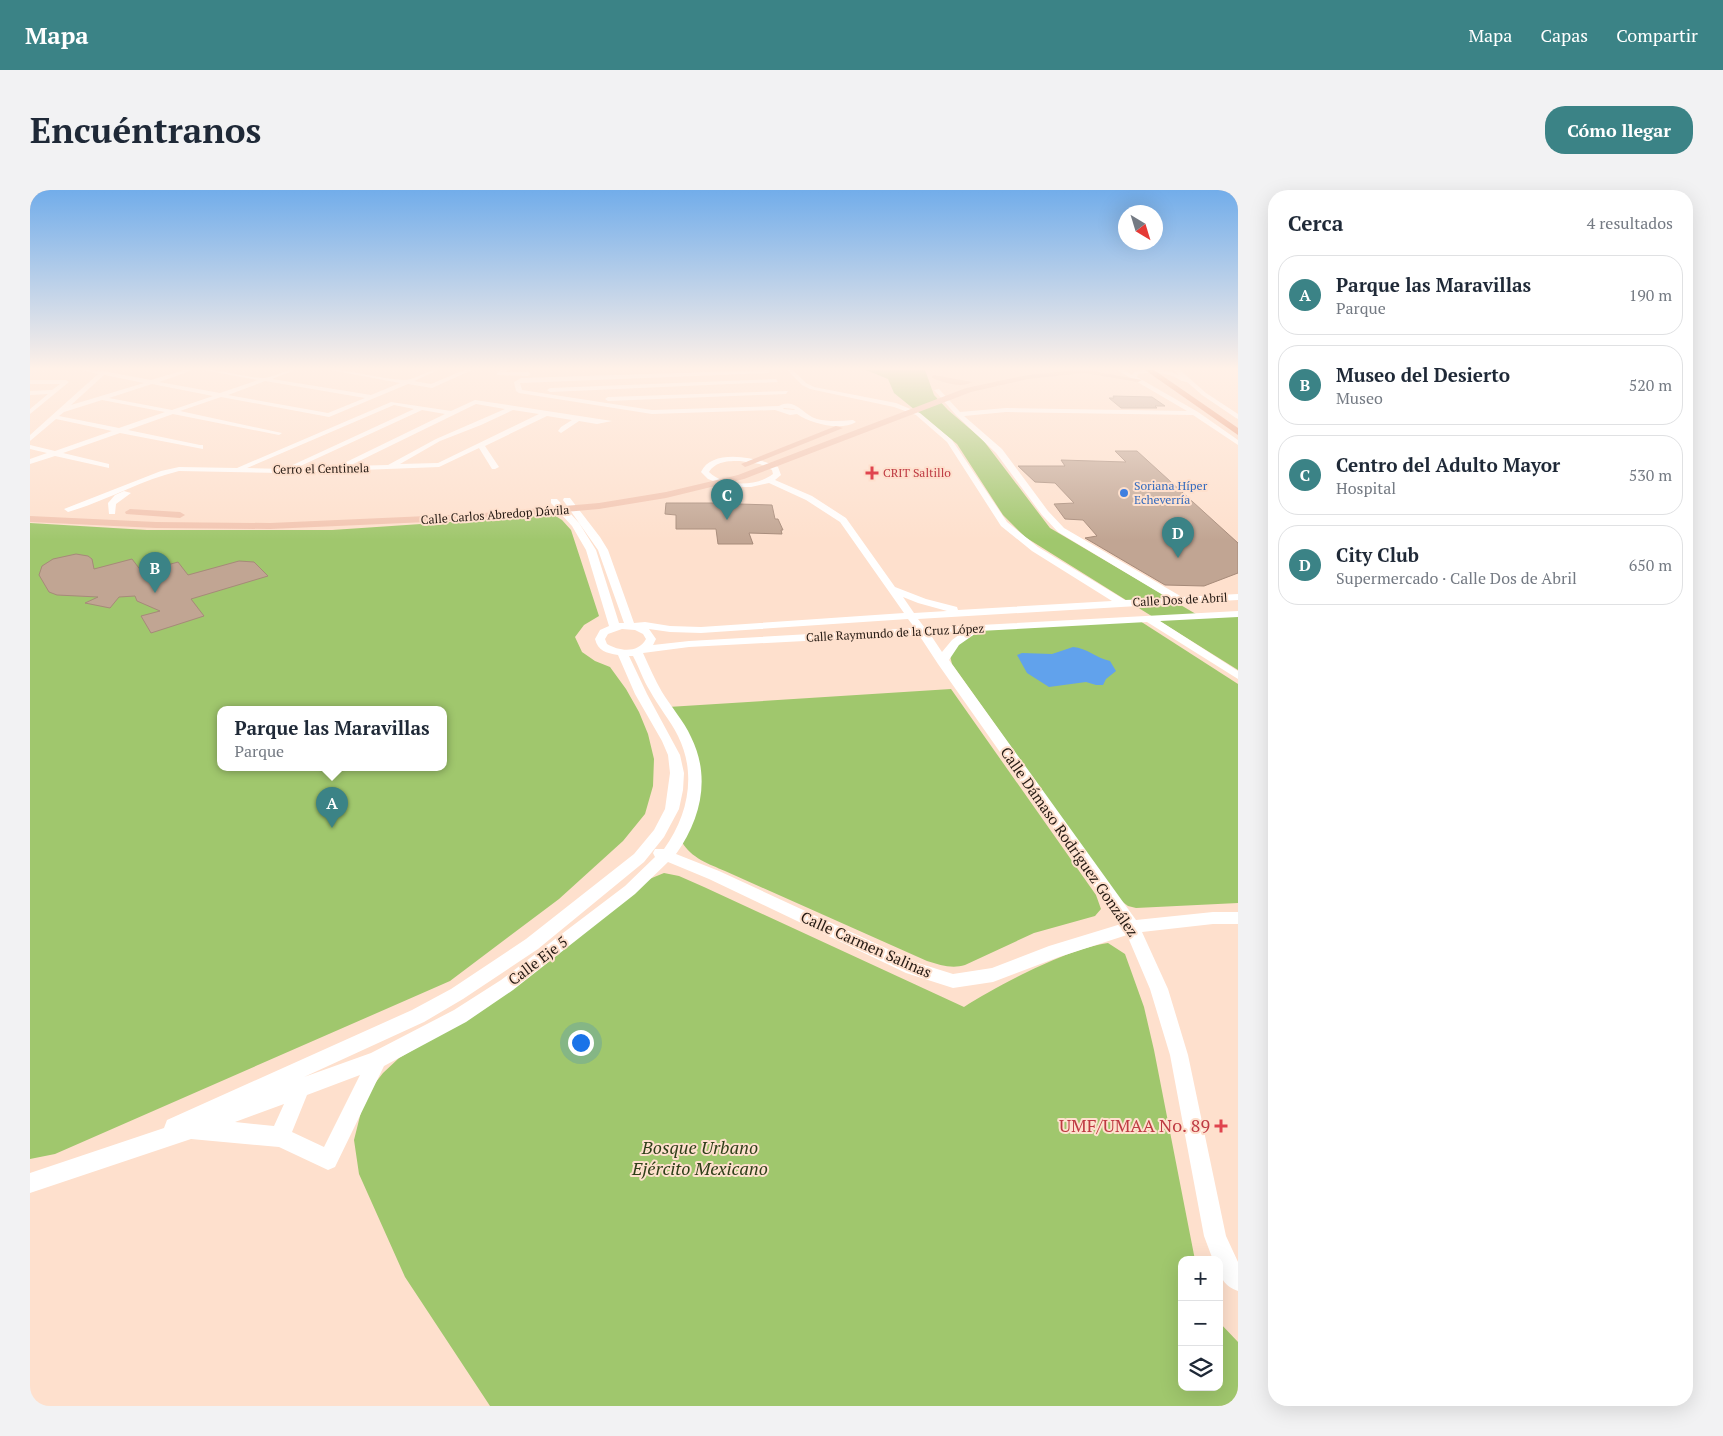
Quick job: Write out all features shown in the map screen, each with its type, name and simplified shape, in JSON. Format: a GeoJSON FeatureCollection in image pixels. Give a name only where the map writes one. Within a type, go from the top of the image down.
{"type":"FeatureCollection","features":[{"type":"Feature","properties":{"kind":"highway"},"geometry":{"type":"LineString","coordinates":[[1221,427],[1238,438]]}},
{"type":"Feature","properties":{"kind":"main road","name":"Calle Carlos Abredop Dávila"},"geometry":{"type":"LineString","coordinates":[[63,509],[106,508],[199,516],[319,516],[567,500],[633,491],[707,475],[756,460],[842,427]]}},
{"type":"Feature","properties":{"kind":"main road","name":"Calle Carlos Abredop Dávila"},"geometry":{"type":"LineString","coordinates":[[30,519],[156,525],[270,526],[472,517],[574,509],[666,495],[720,482],[772,466],[869,427]]}},
{"type":"Feature","properties":{"kind":"street"},"geometry":{"type":"LineString","coordinates":[[30,439],[43,427]]}},
{"type":"Feature","properties":{"kind":"street"},"geometry":{"type":"LineString","coordinates":[[103,427],[200,446]]}},
{"type":"Feature","properties":{"kind":"street"},"geometry":{"type":"LineString","coordinates":[[30,462],[130,427]]}},
{"type":"Feature","properties":{"kind":"street"},"geometry":{"type":"LineString","coordinates":[[247,427],[279,433]]}},
{"type":"Feature","properties":{"kind":"street"},"geometry":{"type":"LineString","coordinates":[[235,470],[337,427]]}},
{"type":"Feature","properties":{"kind":"street"},"geometry":{"type":"LineString","coordinates":[[282,471],[380,427]]}},
{"type":"Feature","properties":{"kind":"street"},"geometry":{"type":"LineString","coordinates":[[334,470],[423,427]]}},
{"type":"Feature","properties":{"kind":"street"},"geometry":{"type":"LineString","coordinates":[[389,468],[438,440],[472,427]]}},
{"type":"Feature","properties":{"kind":"street"},"geometry":{"type":"LineString","coordinates":[[495,468],[480,444],[517,427]]}},
{"type":"Feature","properties":{"kind":"street"},"geometry":{"type":"LineString","coordinates":[[561,431],[567,427]]}},
{"type":"Feature","properties":{"kind":"street"},"geometry":{"type":"LineString","coordinates":[[823,427],[824,434]]}},
{"type":"Feature","properties":{"kind":"street"},"geometry":{"type":"LineString","coordinates":[[934,427],[950,441],[1004,524],[1035,549],[1238,676]]}},
{"type":"Feature","properties":{"kind":"street"},"geometry":{"type":"LineString","coordinates":[[972,427],[999,451],[1045,513],[1061,530],[1158,589],[1181,600],[1238,612]]}},
{"type":"Feature","properties":{"kind":"street"},"geometry":{"type":"LineString","coordinates":[[1214,427],[1238,443]]}},
{"type":"Feature","properties":{"kind":"street","name":"Cerro el Centinela"},"geometry":{"type":"LineString","coordinates":[[199,469],[282,471],[389,468],[443,463],[480,444]]}},
{"type":"Feature","properties":{"kind":"street"},"geometry":{"type":"LineString","coordinates":[[30,447],[106,466]]}},
{"type":"Feature","properties":{"kind":"street"},"geometry":{"type":"LineString","coordinates":[[740,459],[756,460],[772,466],[777,475],[771,481],[747,486],[720,482],[707,475],[706,469],[718,461],[740,459]]}},
{"type":"Feature","properties":{"kind":"street"},"geometry":{"type":"LineString","coordinates":[[63,509],[97,500],[131,485],[153,482],[177,472],[199,469]]}},
{"type":"Feature","properties":{"kind":"street"},"geometry":{"type":"LineString","coordinates":[[97,500],[106,508],[118,497],[171,470],[199,469]]}},
{"type":"Feature","properties":{"kind":"street","name":"Calle Dámaso Rodríguez González"},"geometry":{"type":"LineString","coordinates":[[771,481],[809,498],[843,520],[910,617],[1132,927],[1159,989],[1179,1055],[1215,1236],[1226,1265],[1238,1280]]}},
{"type":"Feature","properties":{"kind":"street"},"geometry":{"type":"LineString","coordinates":[[554,501],[576,525],[591,550],[615,627],[601,635],[600,642],[607,649],[633,652],[646,647],[651,639],[646,631],[632,626],[603,550],[567,500]]}},
{"type":"Feature","properties":{"kind":"street"},"geometry":{"type":"LineString","coordinates":[[891,588],[935,605],[971,612]]}},
{"type":"Feature","properties":{"kind":"street","name":"Calle Dos de Abril"},"geometry":{"type":"LineString","coordinates":[[1122,603],[1238,597]]}},
{"type":"Feature","properties":{"kind":"street"},"geometry":{"type":"LineString","coordinates":[[1226,598],[1238,612]]}},
{"type":"Feature","properties":{"kind":"street","name":"Calle Raymundo de la Cruz López"},"geometry":{"type":"LineString","coordinates":[[615,627],[632,626],[701,630],[1122,603]]}},
{"type":"Feature","properties":{"kind":"street","name":"Calle Dos de Abril"},"geometry":{"type":"LineString","coordinates":[[1150,620],[1238,612]]}},
{"type":"Feature","properties":{"kind":"street"},"geometry":{"type":"LineString","coordinates":[[886,618],[896,632]]}},
{"type":"Feature","properties":{"kind":"street","name":"Calle Raymundo de la Cruz López"},"geometry":{"type":"LineString","coordinates":[[633,652],[689,644],[921,630],[1150,620]]}},
{"type":"Feature","properties":{"kind":"street"},"geometry":{"type":"LineString","coordinates":[[942,662],[947,652],[959,638],[980,628]]}},
{"type":"Feature","properties":{"kind":"street","name":"Calle Eje 5"},"geometry":{"type":"LineString","coordinates":[[187,1125],[312,1064],[418,1016],[458,994],[532,944],[604,888],[648,849],[672,809],[677,773],[674,755],[668,741],[641,694],[633,652]]}},
{"type":"Feature","properties":{"kind":"street","name":"Calle Eje 5"},"geometry":{"type":"LineString","coordinates":[[187,1125],[299,1089],[377,1060],[460,1016],[507,985],[630,890],[667,856],[680,837],[692,808],[696,785],[693,761],[685,737],[633,652]]}},
{"type":"Feature","properties":{"kind":"street","name":"Calle Carmen Salinas"},"geometry":{"type":"LineString","coordinates":[[648,849],[714,874],[912,968],[936,977],[954,981],[993,975],[1055,951],[1132,927],[1213,918],[1238,918]]}},
{"type":"Feature","properties":{"kind":"street"},"geometry":{"type":"LineString","coordinates":[[30,1183],[144,1143],[187,1125],[280,1137],[328,1160],[377,1060]]}},
{"type":"Feature","properties":{"kind":"street"},"geometry":{"type":"LineString","coordinates":[[280,1137],[299,1089],[312,1064]]}},
{"type":"Feature","properties":{"kind":"green space"},"geometry":{"type":"Polygon","coordinates":[[[936,427],[968,427],[983,440],[1050,528],[1201,617],[1238,615],[1238,670],[1025,537],[1003,515],[957,444],[936,427]]]}},
{"type":"Feature","properties":{"kind":"green space"},"geometry":{"type":"Polygon","coordinates":[[[554,515],[562,520],[571,530],[599,616],[584,625],[575,637],[582,652],[595,661],[610,667],[626,689],[639,712],[648,734],[654,759],[653,786],[645,814],[623,841],[559,899],[450,981],[55,1154],[30,1159],[30,523],[147,530],[332,530],[554,515]]]}},
{"type":"Feature","properties":{"kind":"green space"},"geometry":{"type":"Polygon","coordinates":[[[1140,621],[1238,684],[1238,903],[1136,908],[1128,906],[1120,900],[952,664],[950,656],[952,648],[976,633],[987,630],[1140,621]]]}},
{"type":"Feature","properties":{"kind":"green space"},"geometry":{"type":"Polygon","coordinates":[[[951,689],[1096,895],[1101,909],[1095,916],[1034,933],[965,965],[946,966],[927,961],[707,863],[690,852],[682,842],[698,783],[668,707],[951,689]]]}},
{"type":"Feature","properties":{"kind":"green space","name":"Bosque Urbano Ejército Mexicano"},"geometry":{"type":"Polygon","coordinates":[[[664,873],[679,876],[964,1007],[1014,978],[1092,946],[1108,943],[1125,954],[1144,1007],[1154,1050],[1194,1256],[1178,1256],[1178,1391],[1223,1391],[1223,1326],[1238,1342],[1238,1406],[490,1406],[405,1277],[359,1174],[354,1140],[363,1104],[372,1087],[399,1058],[430,1040],[647,880],[664,873]]]}},
{"type":"Feature","properties":{"kind":"water"},"geometry":{"type":"Polygon","coordinates":[[[1073,647],[1083,649],[1110,661],[1116,671],[1106,679],[1103,685],[1086,682],[1049,687],[1027,673],[1017,655],[1022,653],[1052,654],[1073,647]]]}},
{"type":"Feature","properties":{"kind":"building"},"geometry":{"type":"Polygon","coordinates":[[[1115,451],[1137,451],[1238,543],[1238,573],[1204,586],[1165,585],[1085,538],[1097,536],[1083,520],[1065,519],[1054,504],[1074,503],[1055,483],[1035,482],[1018,466],[1065,466],[1061,460],[1126,462],[1115,451]]]}},
{"type":"Feature","properties":{"kind":"building"},"geometry":{"type":"Polygon","coordinates":[[[726,498],[733,498],[739,504],[772,505],[775,519],[778,519],[783,530],[781,530],[782,534],[749,533],[753,544],[718,544],[716,529],[676,529],[676,515],[665,514],[666,503],[715,503],[726,498]]]}},
{"type":"Feature","properties":{"kind":"building"},"geometry":{"type":"Polygon","coordinates":[[[76,554],[88,556],[92,559],[94,569],[132,559],[142,572],[178,562],[188,575],[239,561],[254,562],[268,576],[191,599],[204,616],[151,633],[141,616],[160,611],[137,601],[135,596],[119,597],[110,608],[85,603],[98,597],[57,595],[49,592],[39,575],[42,566],[53,559],[76,554]]]}},
{"type":"Feature","properties":{"kind":"place","name":"CRIT Saltillo"},"geometry":{"type":"Point","coordinates":[872,473]}},
{"type":"Feature","properties":{"kind":"place","name":"Soriana Híper Echeverría"},"geometry":{"type":"Point","coordinates":[1124,493]}},
{"type":"Feature","properties":{"kind":"place","name":"Centro del Adulto Mayor"},"geometry":{"type":"Point","coordinates":[727,520]}},
{"type":"Feature","properties":{"kind":"place","name":"City Club"},"geometry":{"type":"Point","coordinates":[1178,558]}},
{"type":"Feature","properties":{"kind":"place","name":"Museo del Desierto"},"geometry":{"type":"Point","coordinates":[155,593]}},
{"type":"Feature","properties":{"kind":"place","name":"Parque las Maravillas"},"geometry":{"type":"Point","coordinates":[332,828]}},
{"type":"Feature","properties":{"kind":"place","name":"UMF/UMAA No. 89"},"geometry":{"type":"Point","coordinates":[1221,1126]}}]}
